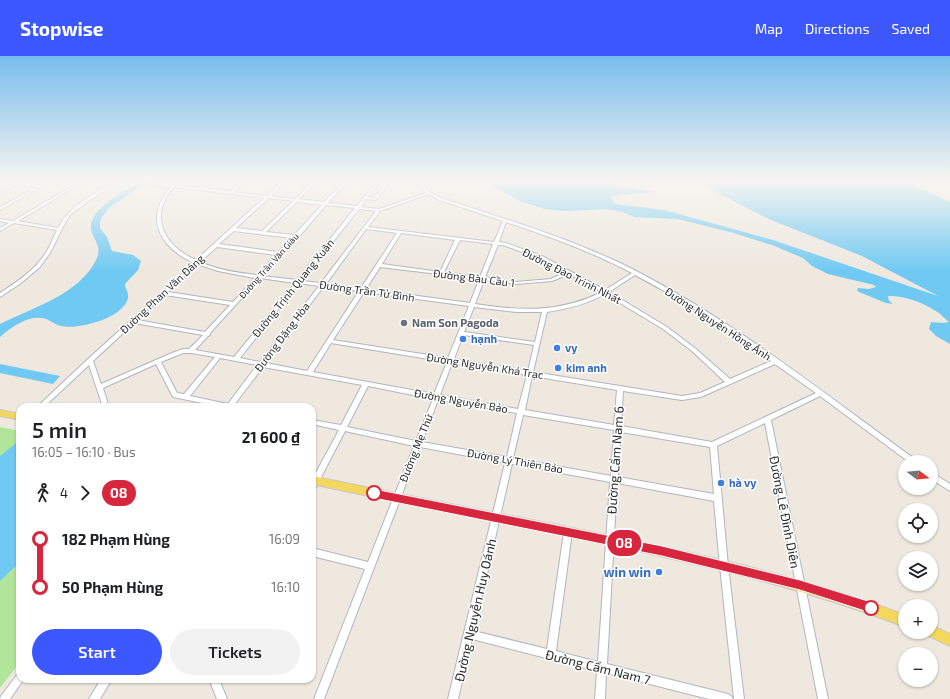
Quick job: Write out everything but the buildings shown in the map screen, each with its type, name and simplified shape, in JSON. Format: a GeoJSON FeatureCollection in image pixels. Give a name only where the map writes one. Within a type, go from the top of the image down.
{"type":"FeatureCollection","features":[{"type":"Feature","properties":{"kind":"main road"},"geometry":{"type":"LineString","coordinates":[[0,413],[16,417]]}},
{"type":"Feature","properties":{"kind":"main road"},"geometry":{"type":"LineString","coordinates":[[316,484],[610,540],[724,566],[800,585],[898,618]]}},
{"type":"Feature","properties":{"kind":"main road"},"geometry":{"type":"LineString","coordinates":[[938,634],[950,640]]}},
{"type":"Feature","properties":{"kind":"street"},"geometry":{"type":"LineString","coordinates":[[0,230],[32,211]]}},
{"type":"Feature","properties":{"kind":"street"},"geometry":{"type":"LineString","coordinates":[[0,295],[38,265],[48,254],[58,229],[73,211]]}},
{"type":"Feature","properties":{"kind":"street","name":"Đường Trần Tử Bình"},"geometry":{"type":"LineString","coordinates":[[158,211],[160,228],[163,238],[179,253],[197,262],[232,272],[472,306],[509,310],[545,310],[584,303],[607,293],[635,273]]}},
{"type":"Feature","properties":{"kind":"street","name":"Đường Phan Văn Đáng"},"geometry":{"type":"LineString","coordinates":[[44,403],[252,211]]}},
{"type":"Feature","properties":{"kind":"street"},"geometry":{"type":"LineString","coordinates":[[264,232],[286,211]]}},
{"type":"Feature","properties":{"kind":"street","name":"Đường Trần Văn Giàu"},"geometry":{"type":"LineString","coordinates":[[191,351],[319,211]]}},
{"type":"Feature","properties":{"kind":"street","name":"Đường Trịnh Quang Xuân"},"geometry":{"type":"LineString","coordinates":[[236,359],[356,211]]}},
{"type":"Feature","properties":{"kind":"street","name":"Đường Đặng Hòa"},"geometry":{"type":"LineString","coordinates":[[234,403],[321,285],[378,211]]}},
{"type":"Feature","properties":{"kind":"street","name":"Đường Nguyễn Hồng Ánh"},"geometry":{"type":"LineString","coordinates":[[477,211],[557,238],[635,273],[679,296],[776,361],[904,455]]}},
{"type":"Feature","properties":{"kind":"street"},"geometry":{"type":"LineString","coordinates":[[0,220],[58,229]]}},
{"type":"Feature","properties":{"kind":"street","name":"Đường Mẹ Thứ"},"geometry":{"type":"LineString","coordinates":[[318,699],[505,220]]}},
{"type":"Feature","properties":{"kind":"street","name":"Đường Đào Trinh Nhất"},"geometry":{"type":"LineString","coordinates":[[365,228],[458,240],[496,243],[516,247],[540,257],[607,293],[665,328],[685,343],[729,382]]}},
{"type":"Feature","properties":{"kind":"street"},"geometry":{"type":"LineString","coordinates":[[232,229],[296,237]]}},
{"type":"Feature","properties":{"kind":"street"},"geometry":{"type":"LineString","coordinates":[[309,373],[400,232]]}},
{"type":"Feature","properties":{"kind":"street"},"geometry":{"type":"LineString","coordinates":[[441,274],[458,240]]}},
{"type":"Feature","properties":{"kind":"street"},"geometry":{"type":"LineString","coordinates":[[215,245],[280,254]]}},
{"type":"Feature","properties":{"kind":"street","name":"Đường Bàu Cầu 1"},"geometry":{"type":"LineString","coordinates":[[379,266],[482,280],[527,283],[552,280],[568,273]]}},
{"type":"Feature","properties":{"kind":"street"},"geometry":{"type":"LineString","coordinates":[[0,288],[8,290]]}},
{"type":"Feature","properties":{"kind":"street"},"geometry":{"type":"LineString","coordinates":[[163,293],[234,304]]}},
{"type":"Feature","properties":{"kind":"street","name":"Đường Nguyễn Huy Oánh"},"geometry":{"type":"LineString","coordinates":[[454,699],[545,310]]}},
{"type":"Feature","properties":{"kind":"street"},"geometry":{"type":"LineString","coordinates":[[132,321],[208,334]]}},
{"type":"Feature","properties":{"kind":"street"},"geometry":{"type":"LineString","coordinates":[[461,333],[537,344]]}},
{"type":"Feature","properties":{"kind":"street","name":"Đường Nguyễn Khả Trạc"},"geometry":{"type":"LineString","coordinates":[[330,341],[688,398],[701,395],[776,361]]}},
{"type":"Feature","properties":{"kind":"street","name":"Đường Nguyễn Bảo"},"geometry":{"type":"LineString","coordinates":[[100,387],[174,354],[183,351],[191,351],[436,397],[713,445]]}},
{"type":"Feature","properties":{"kind":"street"},"geometry":{"type":"LineString","coordinates":[[185,397],[220,356]]}},
{"type":"Feature","properties":{"kind":"street"},"geometry":{"type":"LineString","coordinates":[[90,360],[105,403]]}},
{"type":"Feature","properties":{"kind":"street"},"geometry":{"type":"LineString","coordinates":[[158,362],[175,395],[213,403]]}},
{"type":"Feature","properties":{"kind":"street"},"geometry":{"type":"LineString","coordinates":[[316,477],[366,384]]}},
{"type":"Feature","properties":{"kind":"street","name":"Đường Cẩm Nam 6"},"geometry":{"type":"LineString","coordinates":[[600,699],[620,388]]}},
{"type":"Feature","properties":{"kind":"street"},"geometry":{"type":"LineString","coordinates":[[739,699],[724,566],[713,445],[820,394]]}},
{"type":"Feature","properties":{"kind":"street","name":"Đường Lê Đình Diên"},"geometry":{"type":"LineString","coordinates":[[767,419],[823,699]]}},
{"type":"Feature","properties":{"kind":"street","name":"Đường Lý Thiên Bảo"},"geometry":{"type":"LineString","coordinates":[[316,423],[418,444],[718,498]]}},
{"type":"Feature","properties":{"kind":"street"},"geometry":{"type":"LineString","coordinates":[[938,480],[950,488]]}},
{"type":"Feature","properties":{"kind":"street"},"geometry":{"type":"LineString","coordinates":[[551,655],[568,532]]}},
{"type":"Feature","properties":{"kind":"street"},"geometry":{"type":"LineString","coordinates":[[316,553],[370,566]]}},
{"type":"Feature","properties":{"kind":"street","name":"Đường Cẩm Nam 7"},"geometry":{"type":"LineString","coordinates":[[469,634],[728,699]]}},
{"type":"Feature","properties":{"kind":"street"},"geometry":{"type":"LineString","coordinates":[[4,699],[16,683]]}},
{"type":"Feature","properties":{"kind":"street"},"geometry":{"type":"LineString","coordinates":[[94,699],[104,683]]}},
{"type":"Feature","properties":{"kind":"street"},"geometry":{"type":"LineString","coordinates":[[216,683],[222,699]]}},
{"type":"Feature","properties":{"kind":"green space"},"geometry":{"type":"Polygon","coordinates":[[[0,427],[16,430],[16,667],[0,688],[0,427]]]}},
{"type":"Feature","properties":{"kind":"water"},"geometry":{"type":"Polygon","coordinates":[[[98,211],[107,211],[100,222],[100,228],[107,237],[112,251],[133,255],[141,261],[138,270],[125,284],[128,298],[125,305],[110,317],[78,326],[61,326],[44,318],[30,319],[9,330],[0,337],[0,324],[41,306],[68,290],[90,271],[98,254],[98,245],[92,233],[91,225],[93,218],[98,211]]]}},
{"type":"Feature","properties":{"kind":"water"},"geometry":{"type":"Polygon","coordinates":[[[617,211],[668,211],[773,240],[938,296],[862,256],[771,220],[753,211],[950,211],[950,344],[936,336],[929,329],[931,322],[949,322],[938,312],[918,302],[888,296],[889,301],[893,304],[886,303],[857,290],[858,288],[869,289],[876,287],[874,285],[828,274],[812,266],[803,258],[772,245],[730,232],[678,219],[635,217],[617,211]]]}},
{"type":"Feature","properties":{"kind":"water"},"geometry":{"type":"Polygon","coordinates":[[[0,364],[60,376],[53,384],[0,373],[0,364]]]}},
{"type":"Feature","properties":{"kind":"water"},"geometry":{"type":"Polygon","coordinates":[[[16,443],[16,566],[0,581],[0,456],[16,443]]]}},
{"type":"Feature","properties":{"kind":"bus line","name":"08"},"geometry":{"type":"LineString","coordinates":[[374,493],[662,551],[800,585],[871,608]]}},
{"type":"Feature","properties":{"kind":"place","name":"Nam Son Pagoda"},"geometry":{"type":"Point","coordinates":[404,323]}},
{"type":"Feature","properties":{"kind":"place","name":"hạnh"},"geometry":{"type":"Point","coordinates":[463,339]}},
{"type":"Feature","properties":{"kind":"place","name":"vy"},"geometry":{"type":"Point","coordinates":[557,348]}},
{"type":"Feature","properties":{"kind":"place","name":"kim anh"},"geometry":{"type":"Point","coordinates":[558,368]}},
{"type":"Feature","properties":{"kind":"place","name":"hà vy"},"geometry":{"type":"Point","coordinates":[721,483]}},
{"type":"Feature","properties":{"kind":"place","name":"win win"},"geometry":{"type":"Point","coordinates":[659,572]}}]}
